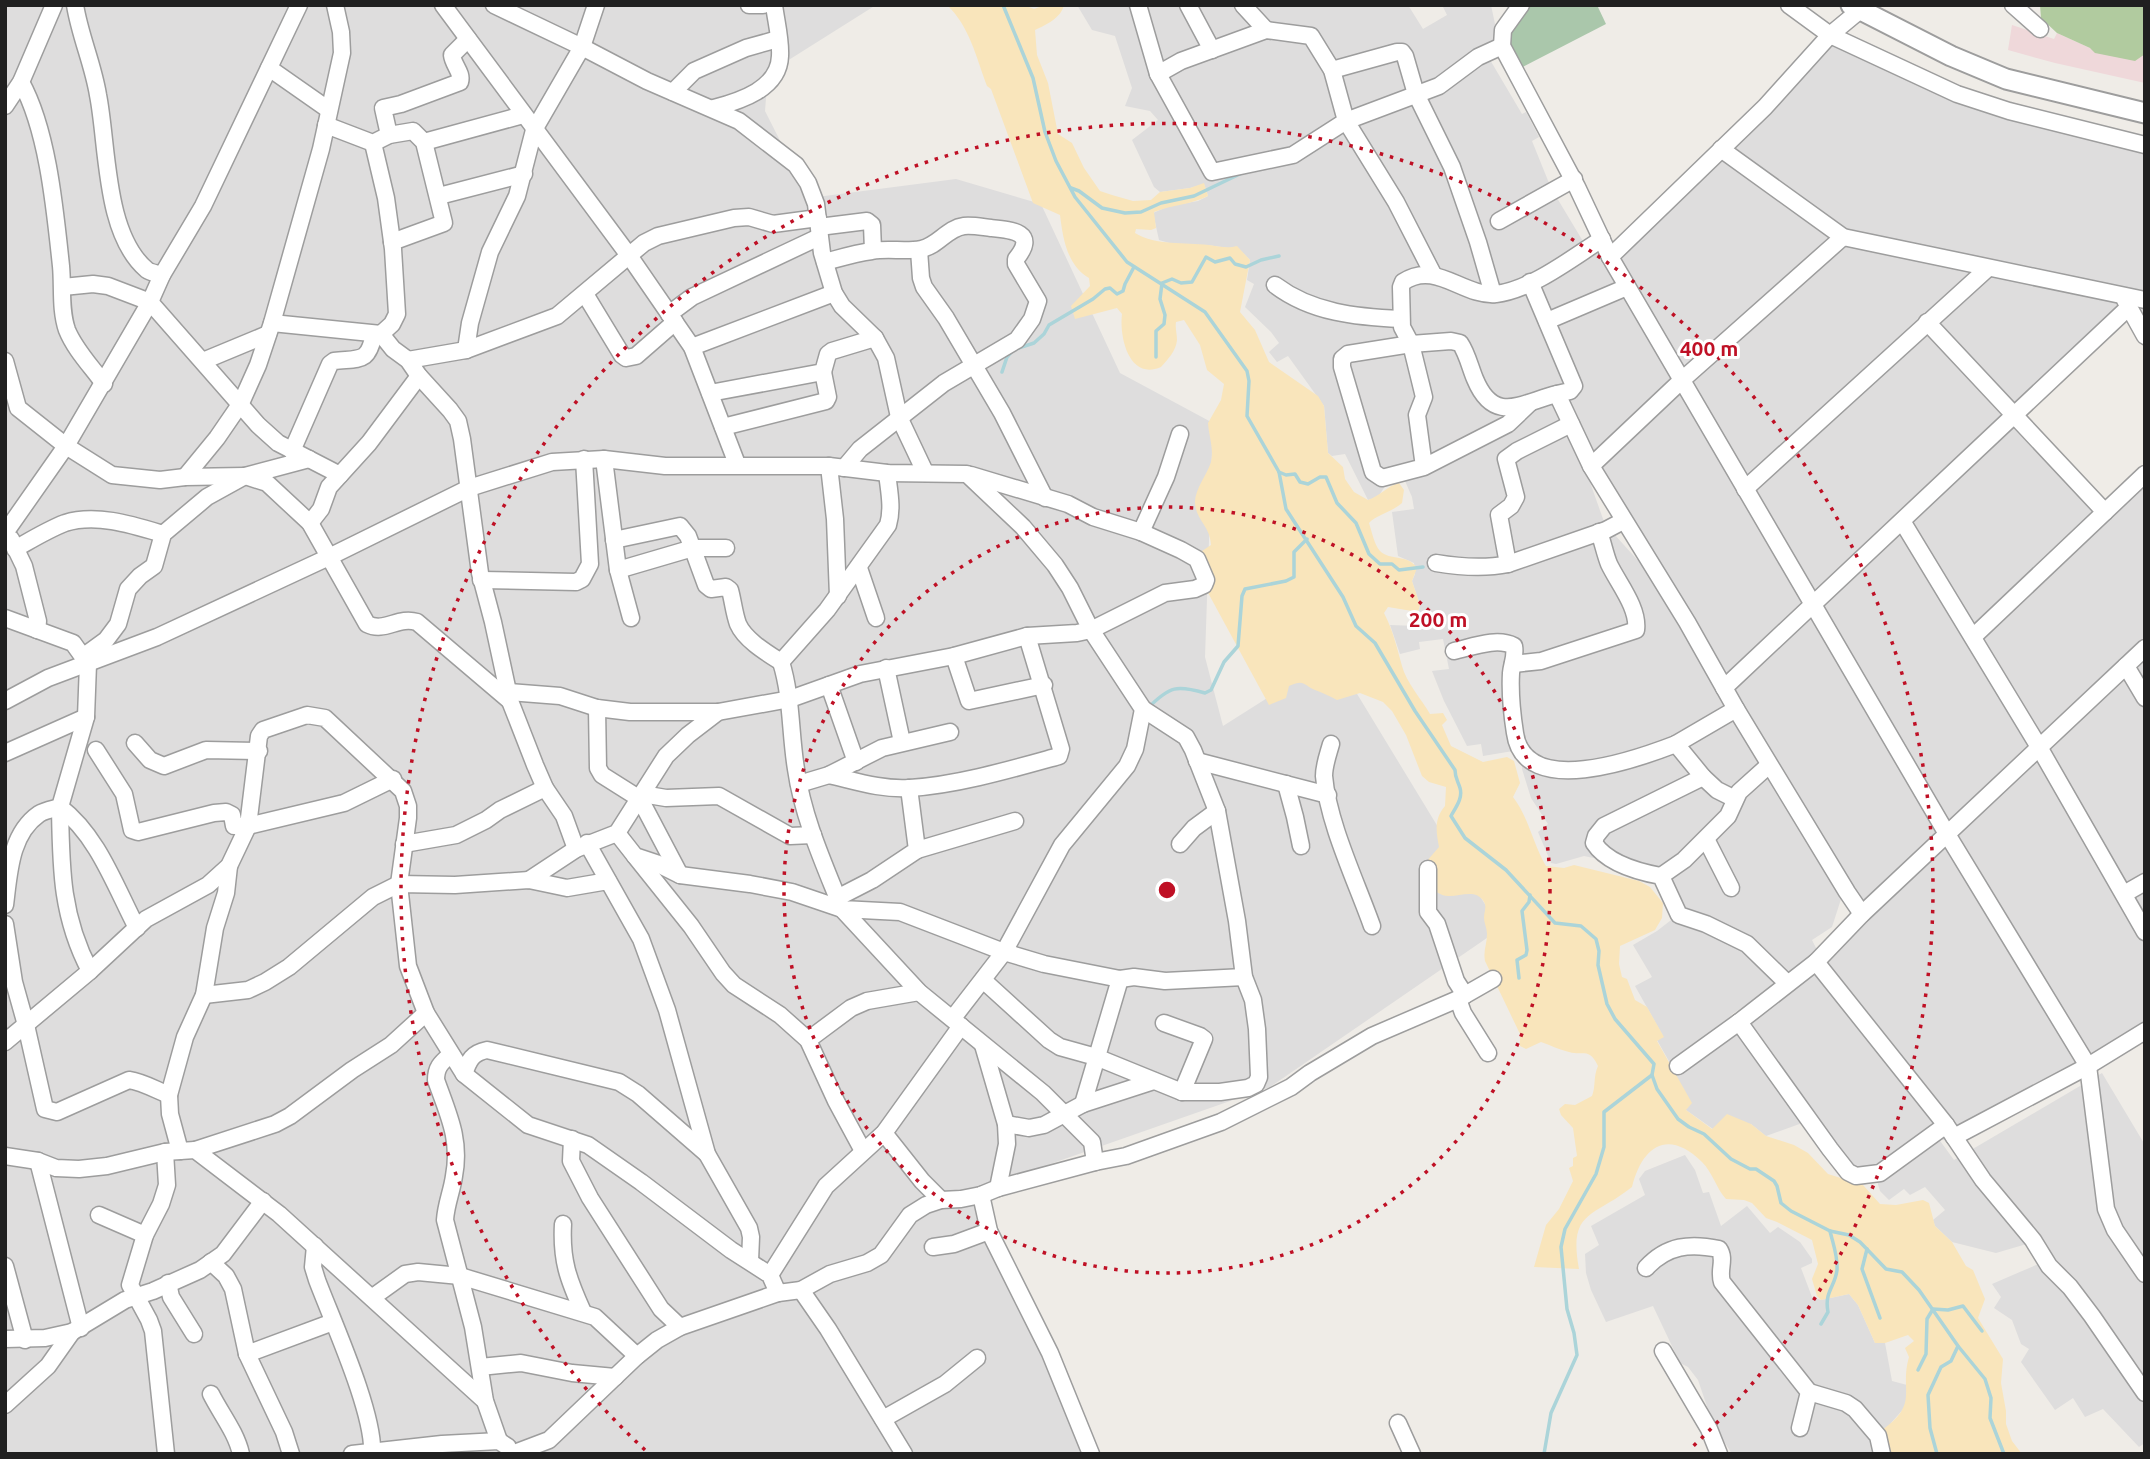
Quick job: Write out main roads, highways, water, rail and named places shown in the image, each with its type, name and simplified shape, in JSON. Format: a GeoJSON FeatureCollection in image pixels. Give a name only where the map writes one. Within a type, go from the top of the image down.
{"type":"FeatureCollection","features":[{"type":"Feature","properties":{"kind":"waterway"},"geometry":{"type":"LineString","coordinates":[[1003,5],[1033,78],[1045,132],[1056,161],[1075,197],[1127,262],[1205,312],[1247,371],[1247,416],[1279,472],[1286,509],[1343,597],[1356,626],[1375,643],[1415,711],[1455,770],[1461,795],[1451,816],[1465,838],[1506,870],[1555,923],[1581,926],[1596,939],[1598,965],[1607,1004],[1615,1019],[1654,1064],[1652,1075],[1657,1089],[1678,1119],[1704,1134],[1731,1159],[1750,1169],[1756,1169],[1774,1181],[1781,1203],[1791,1211],[1830,1231],[1849,1235],[1860,1242],[1886,1269],[1902,1272],[1919,1290],[1985,1379],[1991,1398],[1990,1418],[2004,1454]]}},
{"type":"Feature","properties":{"kind":"waterway"},"geometry":{"type":"LineString","coordinates":[[1071,188],[1102,208],[1125,213],[1141,212],[1161,203],[1194,196],[1244,172]]}},
{"type":"Feature","properties":{"kind":"waterway"},"geometry":{"type":"LineString","coordinates":[[1156,357],[1156,331],[1164,324],[1165,315],[1160,299],[1162,283],[1172,279],[1181,283],[1192,282],[1206,257],[1215,262],[1230,258],[1235,264],[1246,267],[1279,256]]}},
{"type":"Feature","properties":{"kind":"waterway"},"geometry":{"type":"LineString","coordinates":[[1002,372],[1007,357],[1013,350],[1034,343],[1049,325],[1105,289],[1110,288],[1117,294],[1123,291],[1134,267]]}},
{"type":"Feature","properties":{"kind":"waterway"},"geometry":{"type":"LineString","coordinates":[[1279,472],[1286,475],[1295,474],[1300,482],[1308,484],[1320,477],[1326,477],[1337,503],[1356,523],[1369,554],[1380,564],[1392,564],[1399,570],[1423,567]]}},
{"type":"Feature","properties":{"kind":"waterway"},"geometry":{"type":"LineString","coordinates":[[1149,707],[1174,689],[1205,693],[1211,690],[1224,662],[1238,646],[1242,596],[1245,589],[1294,577],[1294,552],[1307,539]]}},
{"type":"Feature","properties":{"kind":"waterway"},"geometry":{"type":"LineString","coordinates":[[1519,978],[1517,960],[1526,955],[1527,950],[1522,911],[1529,902],[1530,895]]}},
{"type":"Feature","properties":{"kind":"waterway"},"geometry":{"type":"LineString","coordinates":[[1544,1454],[1551,1413],[1577,1355],[1567,1309],[1561,1247],[1565,1229],[1596,1174],[1604,1147],[1604,1112],[1652,1075]]}},
{"type":"Feature","properties":{"kind":"waterway"},"geometry":{"type":"LineString","coordinates":[[1821,1324],[1828,1312],[1827,1299],[1837,1270],[1830,1231]]}},
{"type":"Feature","properties":{"kind":"waterway"},"geometry":{"type":"LineString","coordinates":[[1867,1249],[1862,1269],[1880,1318]]}},
{"type":"Feature","properties":{"kind":"waterway"},"geometry":{"type":"LineString","coordinates":[[1918,1370],[1926,1354],[1927,1319],[1933,1309],[1948,1310],[1963,1306],[1982,1331]]}},
{"type":"Feature","properties":{"kind":"waterway"},"geometry":{"type":"LineString","coordinates":[[1937,1454],[1930,1428],[1928,1395],[1941,1367],[1951,1361],[1958,1346]]}}]}
